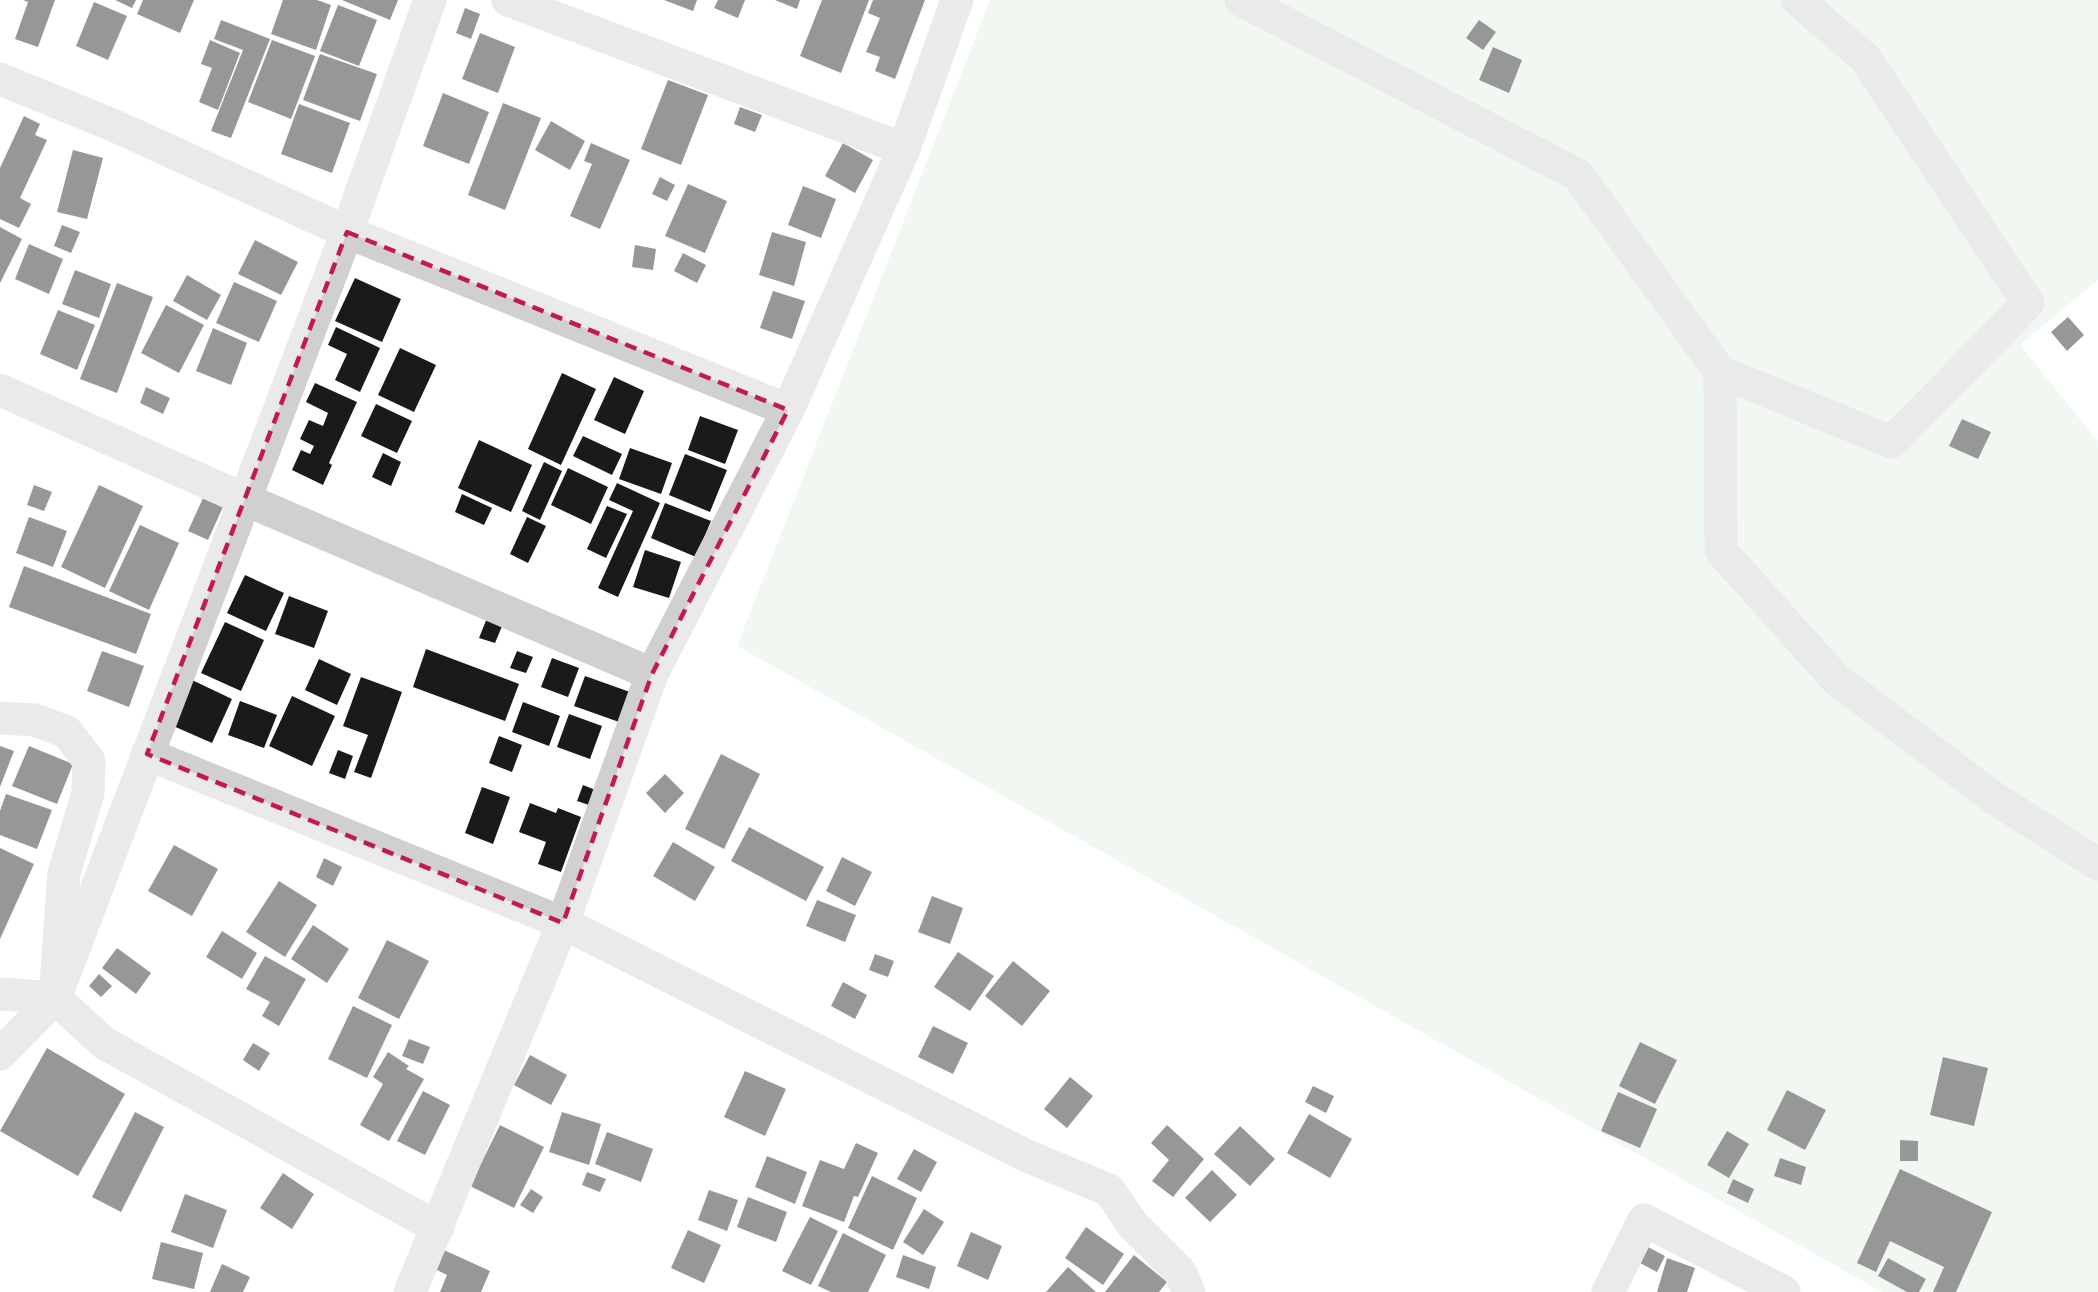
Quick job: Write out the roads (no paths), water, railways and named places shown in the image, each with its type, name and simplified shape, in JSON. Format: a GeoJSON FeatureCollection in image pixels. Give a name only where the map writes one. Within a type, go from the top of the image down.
{"type":"FeatureCollection","features":[{"type":"Feature","properties":{"kind":"street"},"geometry":{"type":"LineString","coordinates":[[0,1054],[55,998],[348,232],[430,0]]}},
{"type":"Feature","properties":{"kind":"street"},"geometry":{"type":"LineString","coordinates":[[508,0],[904,148]]}},
{"type":"Feature","properties":{"kind":"street"},"geometry":{"type":"LineString","coordinates":[[410,1292],[563,923],[652,674],[788,410],[904,148],[957,0]]}},
{"type":"Feature","properties":{"kind":"street"},"geometry":{"type":"LineString","coordinates":[[1241,0],[1578,175],[1720,372],[1892,442],[2028,303],[1865,58],[1798,0]]}},
{"type":"Feature","properties":{"kind":"street"},"geometry":{"type":"LineString","coordinates":[[0,79],[115,126],[348,232],[788,410]]}},
{"type":"Feature","properties":{"kind":"street"},"geometry":{"type":"LineString","coordinates":[[1720,372],[1721,551],[1836,679],[1994,798],[2098,864]]}},
{"type":"Feature","properties":{"kind":"street"},"geometry":{"type":"LineString","coordinates":[[0,390],[244,499],[652,674]]}},
{"type":"Feature","properties":{"kind":"street"},"geometry":{"type":"LineString","coordinates":[[0,718],[35,720],[67,732],[89,761],[88,793],[64,873],[55,998]]}},
{"type":"Feature","properties":{"kind":"street"},"geometry":{"type":"LineString","coordinates":[[147,754],[563,923],[1027,1156],[1109,1190],[1133,1225],[1180,1272],[1189,1292]]}},
{"type":"Feature","properties":{"kind":"street"},"geometry":{"type":"LineString","coordinates":[[0,994],[55,998],[104,1043],[438,1228]]}},
{"type":"Feature","properties":{"kind":"street"},"geometry":{"type":"LineString","coordinates":[[1608,1292],[1644,1220],[1784,1292]]}}]}
